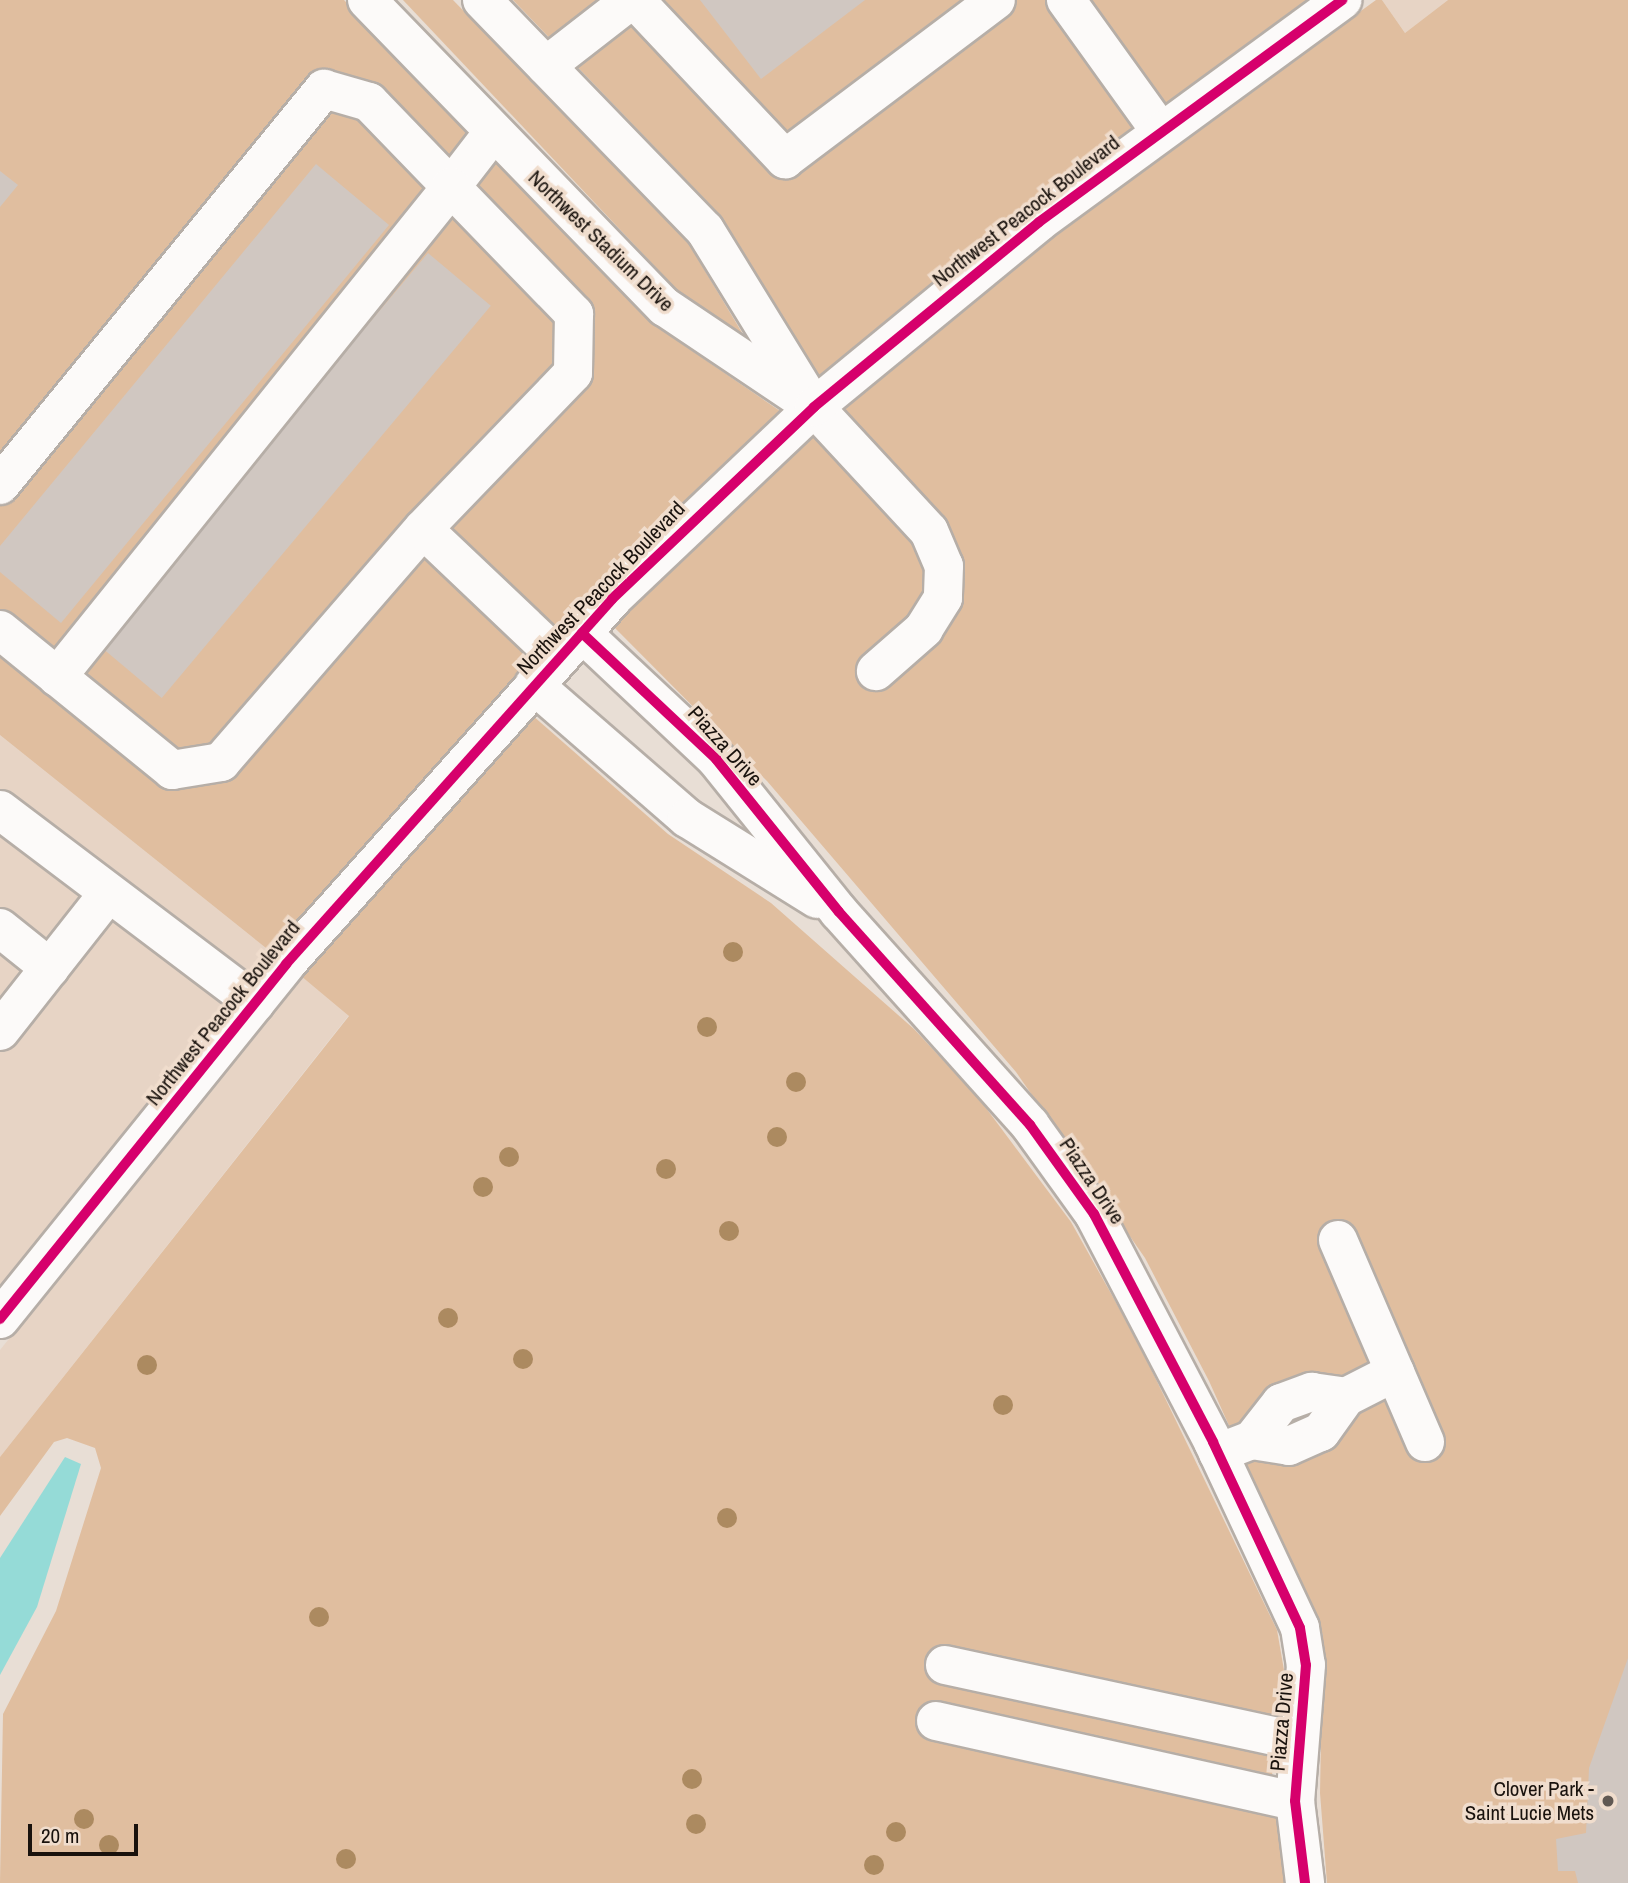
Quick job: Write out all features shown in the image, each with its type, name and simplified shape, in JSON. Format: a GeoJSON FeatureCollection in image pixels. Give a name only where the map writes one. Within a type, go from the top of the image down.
{"type":"FeatureCollection","features":[{"type":"Feature","properties":{"kind":"street","name":"Northwest Stadium Drive"},"geometry":{"type":"LineString","coordinates":[[367,0],[492,134],[665,307],[814,407]]}},
{"type":"Feature","properties":{"kind":"street"},"geometry":{"type":"LineString","coordinates":[[482,0],[705,230],[814,407],[920,517],[942,556],[945,587],[939,609],[876,671]]}},
{"type":"Feature","properties":{"kind":"street"},"geometry":{"type":"LineString","coordinates":[[546,66],[633,0],[785,159],[996,0]]}},
{"type":"Feature","properties":{"kind":"street"},"geometry":{"type":"LineString","coordinates":[[1066,0],[1160,131]]}},
{"type":"Feature","properties":{"kind":"street","name":"Northwest Peacock Boulevard"},"geometry":{"type":"LineString","coordinates":[[0,1319],[255,1003],[558,658],[814,407],[1160,131],[1342,0]]}},
{"type":"Feature","properties":{"kind":"street"},"geometry":{"type":"LineString","coordinates":[[0,485],[324,89],[369,102],[575,314],[573,373],[423,529],[221,762],[172,770],[0,630]]}},
{"type":"Feature","properties":{"kind":"street"},"geometry":{"type":"LineString","coordinates":[[57,677],[492,134]]}},
{"type":"Feature","properties":{"kind":"street"},"geometry":{"type":"LineString","coordinates":[[423,529],[558,658]]}},
{"type":"Feature","properties":{"kind":"street","name":"Piazza Drive"},"geometry":{"type":"LineString","coordinates":[[558,658],[687,818],[839,912]]}},
{"type":"Feature","properties":{"kind":"street","name":"Piazza Drive"},"geometry":{"type":"LineString","coordinates":[[558,658],[716,759],[839,912],[973,1057],[1071,1180],[1140,1297],[1235,1447],[1305,1646],[1295,1801],[1305,1883]]}},
{"type":"Feature","properties":{"kind":"street"},"geometry":{"type":"LineString","coordinates":[[0,810],[255,1003]]}},
{"type":"Feature","properties":{"kind":"street"},"geometry":{"type":"LineString","coordinates":[[0,1031],[108,894]]}},
{"type":"Feature","properties":{"kind":"street"},"geometry":{"type":"LineString","coordinates":[[0,928],[50,968]]}},
{"type":"Feature","properties":{"kind":"street"},"geometry":{"type":"LineString","coordinates":[[1338,1240],[1425,1442]]}},
{"type":"Feature","properties":{"kind":"street"},"geometry":{"type":"LineString","coordinates":[[1235,1447],[1277,1447],[1321,1432],[1346,1397],[1395,1372]]}},
{"type":"Feature","properties":{"kind":"street"},"geometry":{"type":"LineString","coordinates":[[945,1665],[1298,1741]]}},
{"type":"Feature","properties":{"kind":"street"},"geometry":{"type":"LineString","coordinates":[[936,1721],[1295,1801]]}},
{"type":"Feature","properties":{"kind":"shaded area"},"geometry":{"type":"Polygon","coordinates":[[[0,0],[344,0],[650,322],[780,411],[598,586],[271,952],[0,735],[0,0]]]}},
{"type":"Feature","properties":{"kind":"shaded area"},"geometry":{"type":"Polygon","coordinates":[[[403,0],[453,0],[689,244],[744,336],[679,292],[403,0]]]}},
{"type":"Feature","properties":{"kind":"shaded area"},"geometry":{"type":"Polygon","coordinates":[[[513,0],[1309,0],[1027,207],[818,377],[721,216],[513,0]]]}},
{"type":"Feature","properties":{"kind":"shaded area"},"geometry":{"type":"Polygon","coordinates":[[[1376,0],[1382,0],[1405,33],[1448,0],[1628,0],[1628,1883],[1327,1883],[1320,1793],[1323,1635],[1209,1381],[1145,1258],[1016,1072],[767,781],[613,626],[838,410],[1050,237],[1376,0]]]}},
{"type":"Feature","properties":{"kind":"shaded area"},"geometry":{"type":"Polygon","coordinates":[[[1382,0],[1448,0],[1405,33],[1382,0]]]}},
{"type":"Feature","properties":{"kind":"shaded area"},"geometry":{"type":"Polygon","coordinates":[[[532,715],[668,834],[771,903],[914,1029],[980,1100],[1071,1222],[1137,1340],[1277,1630],[1285,1676],[1272,1775],[1285,1883],[0,1883],[3,1714],[56,1611],[101,1468],[95,1448],[67,1438],[54,1442],[0,1516],[0,1457],[349,1016],[301,976],[532,715]]]}},
{"type":"Feature","properties":{"kind":"shaded area"},"geometry":{"type":"Polygon","coordinates":[[[0,735],[271,952],[0,1289],[0,735]]]}},
{"type":"Feature","properties":{"kind":"shaded area"},"geometry":{"type":"Polygon","coordinates":[[[301,976],[349,1015],[0,1457],[0,1350],[301,976]]]}},
{"type":"Feature","properties":{"kind":"water"},"geometry":{"type":"Polygon","coordinates":[[[65,1457],[81,1464],[37,1607],[0,1675],[0,1558],[65,1457]]]}},
{"type":"Feature","properties":{"kind":"building"},"geometry":{"type":"Polygon","coordinates":[[[700,0],[865,0],[761,79],[700,0]]]}},
{"type":"Feature","properties":{"kind":"building"},"geometry":{"type":"Polygon","coordinates":[[[316,164],[389,225],[61,623],[0,572],[0,546],[316,164]]]}},
{"type":"Feature","properties":{"kind":"building"},"geometry":{"type":"Polygon","coordinates":[[[0,171],[18,185],[0,207],[0,171]]]}},
{"type":"Feature","properties":{"kind":"building"},"geometry":{"type":"Polygon","coordinates":[[[428,253],[491,306],[162,698],[99,645],[428,253]]]}},
{"type":"Feature","properties":{"kind":"building","name":"Clover Park - Saint Lucie Mets"},"geometry":{"type":"Polygon","coordinates":[[[1628,1658],[1628,1883],[1578,1883],[1575,1871],[1558,1871],[1556,1839],[1586,1833],[1589,1768],[1628,1658]]]}},
{"type":"Feature","properties":{"kind":"cycle path"},"geometry":{"type":"LineString","coordinates":[[0,1319],[286,964],[612,599],[814,407],[1039,222],[1342,0]]}},
{"type":"Feature","properties":{"kind":"cycle path"},"geometry":{"type":"LineString","coordinates":[[582,633],[716,759],[839,912],[1030,1125],[1094,1214],[1213,1442],[1300,1628],[1306,1665],[1295,1801],[1305,1883]]}},
{"type":"Feature","properties":{"kind":"place","name":"Clover Park - Saint Lucie Mets"},"geometry":{"type":"Point","coordinates":[1608,1801]}}]}
